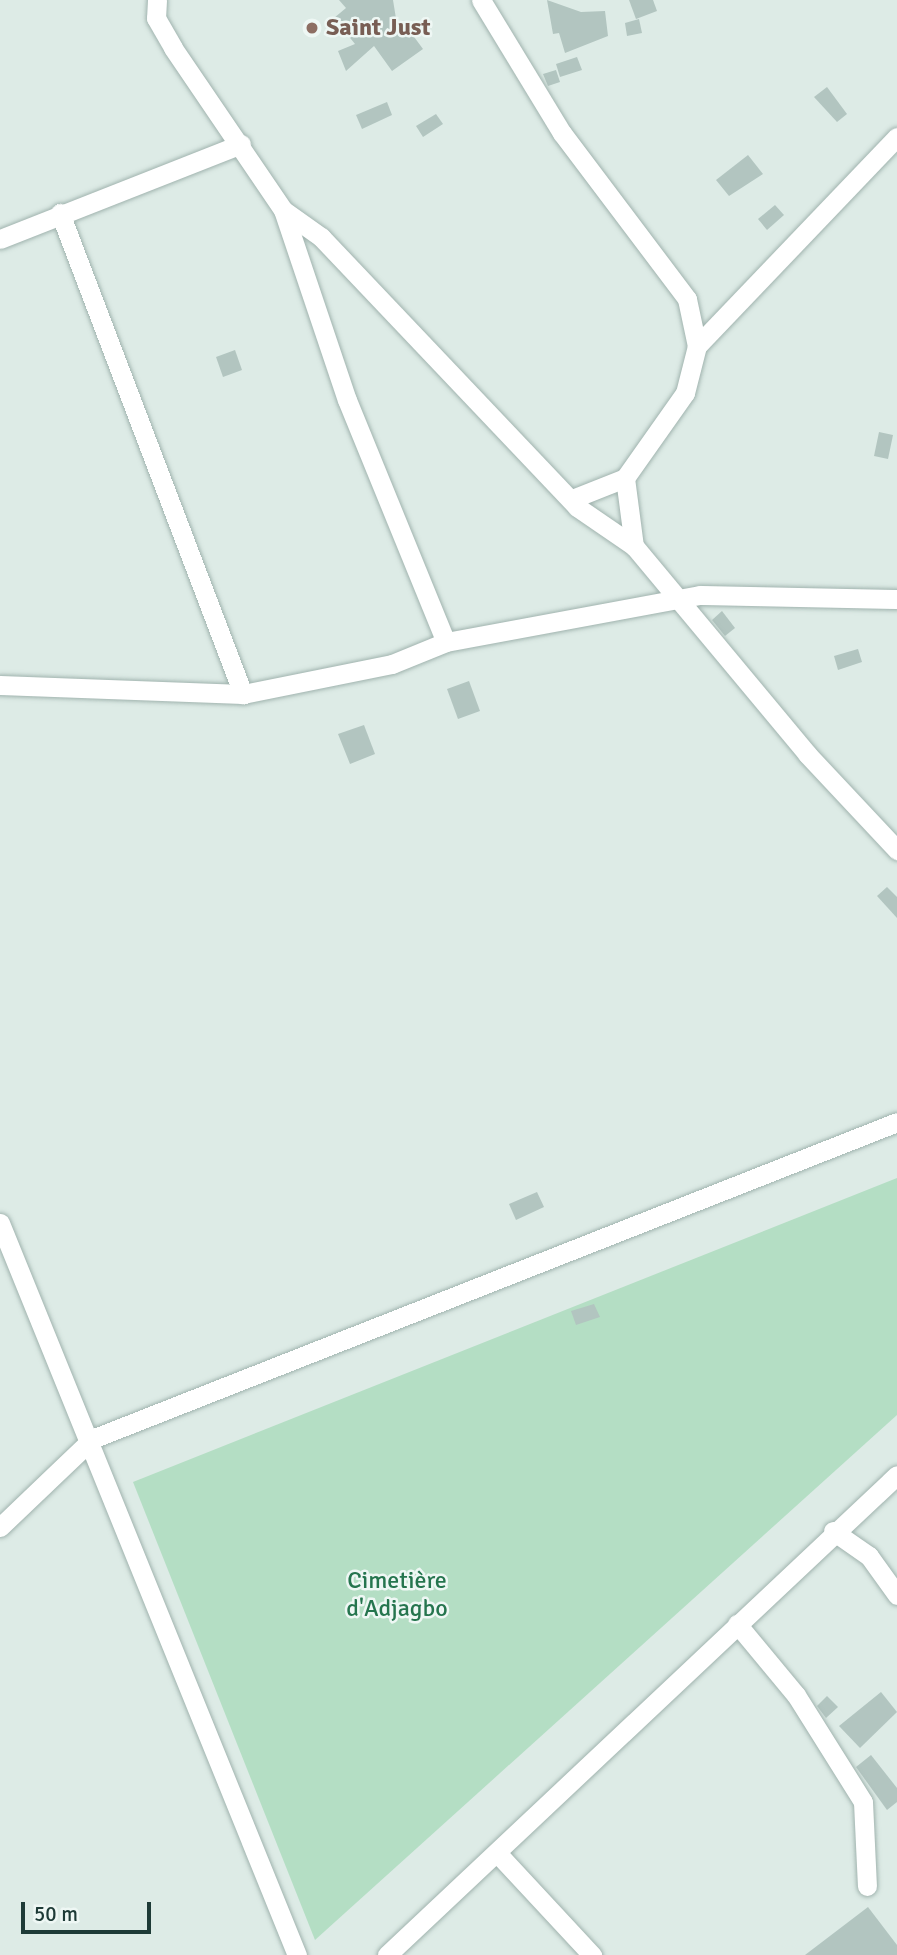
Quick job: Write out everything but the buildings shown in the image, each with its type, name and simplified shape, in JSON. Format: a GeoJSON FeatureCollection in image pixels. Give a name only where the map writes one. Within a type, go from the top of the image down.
{"type":"FeatureCollection","features":[{"type":"Feature","properties":{"kind":"street"},"geometry":{"type":"LineString","coordinates":[[157,0],[156,18],[173,48],[242,144],[283,211],[347,401],[446,642]]}},
{"type":"Feature","properties":{"kind":"street"},"geometry":{"type":"LineString","coordinates":[[481,0],[562,133],[687,299],[697,346],[685,393],[625,478],[572,499]]}},
{"type":"Feature","properties":{"kind":"street"},"geometry":{"type":"LineString","coordinates":[[697,346],[897,137]]}},
{"type":"Feature","properties":{"kind":"street"},"geometry":{"type":"LineString","coordinates":[[0,239],[60,213],[242,144]]}},
{"type":"Feature","properties":{"kind":"street"},"geometry":{"type":"LineString","coordinates":[[283,211],[321,237],[572,499],[634,546],[677,601],[897,850]]}},
{"type":"Feature","properties":{"kind":"street"},"geometry":{"type":"LineString","coordinates":[[60,213],[243,694]]}},
{"type":"Feature","properties":{"kind":"street"},"geometry":{"type":"LineString","coordinates":[[625,478],[634,546]]}},
{"type":"Feature","properties":{"kind":"street"},"geometry":{"type":"LineString","coordinates":[[0,685],[243,694],[392,664],[446,642],[587,612],[728,592],[897,599]]}},
{"type":"Feature","properties":{"kind":"street"},"geometry":{"type":"LineString","coordinates":[[0,1527],[92,1439],[897,1122]]}},
{"type":"Feature","properties":{"kind":"street"},"geometry":{"type":"LineString","coordinates":[[0,1223],[92,1439],[297,1955]]}},
{"type":"Feature","properties":{"kind":"street"},"geometry":{"type":"LineString","coordinates":[[387,1955],[499,1855],[833,1531],[897,1475]]}},
{"type":"Feature","properties":{"kind":"street"},"geometry":{"type":"LineString","coordinates":[[833,1531],[869,1556],[897,1595]]}},
{"type":"Feature","properties":{"kind":"street"},"geometry":{"type":"LineString","coordinates":[[737,1624],[796,1695],[863,1802],[867,1886]]}},
{"type":"Feature","properties":{"kind":"street"},"geometry":{"type":"LineString","coordinates":[[499,1855],[592,1955]]}},
{"type":"Feature","properties":{"kind":"green space","name":"Cimetière d'Adjagbo"},"geometry":{"type":"Polygon","coordinates":[[[897,1178],[897,1415],[315,1940],[133,1482],[897,1178]]]}},
{"type":"Feature","properties":{"kind":"place","name":"Saint Just"},"geometry":{"type":"Point","coordinates":[312,28]}}]}
